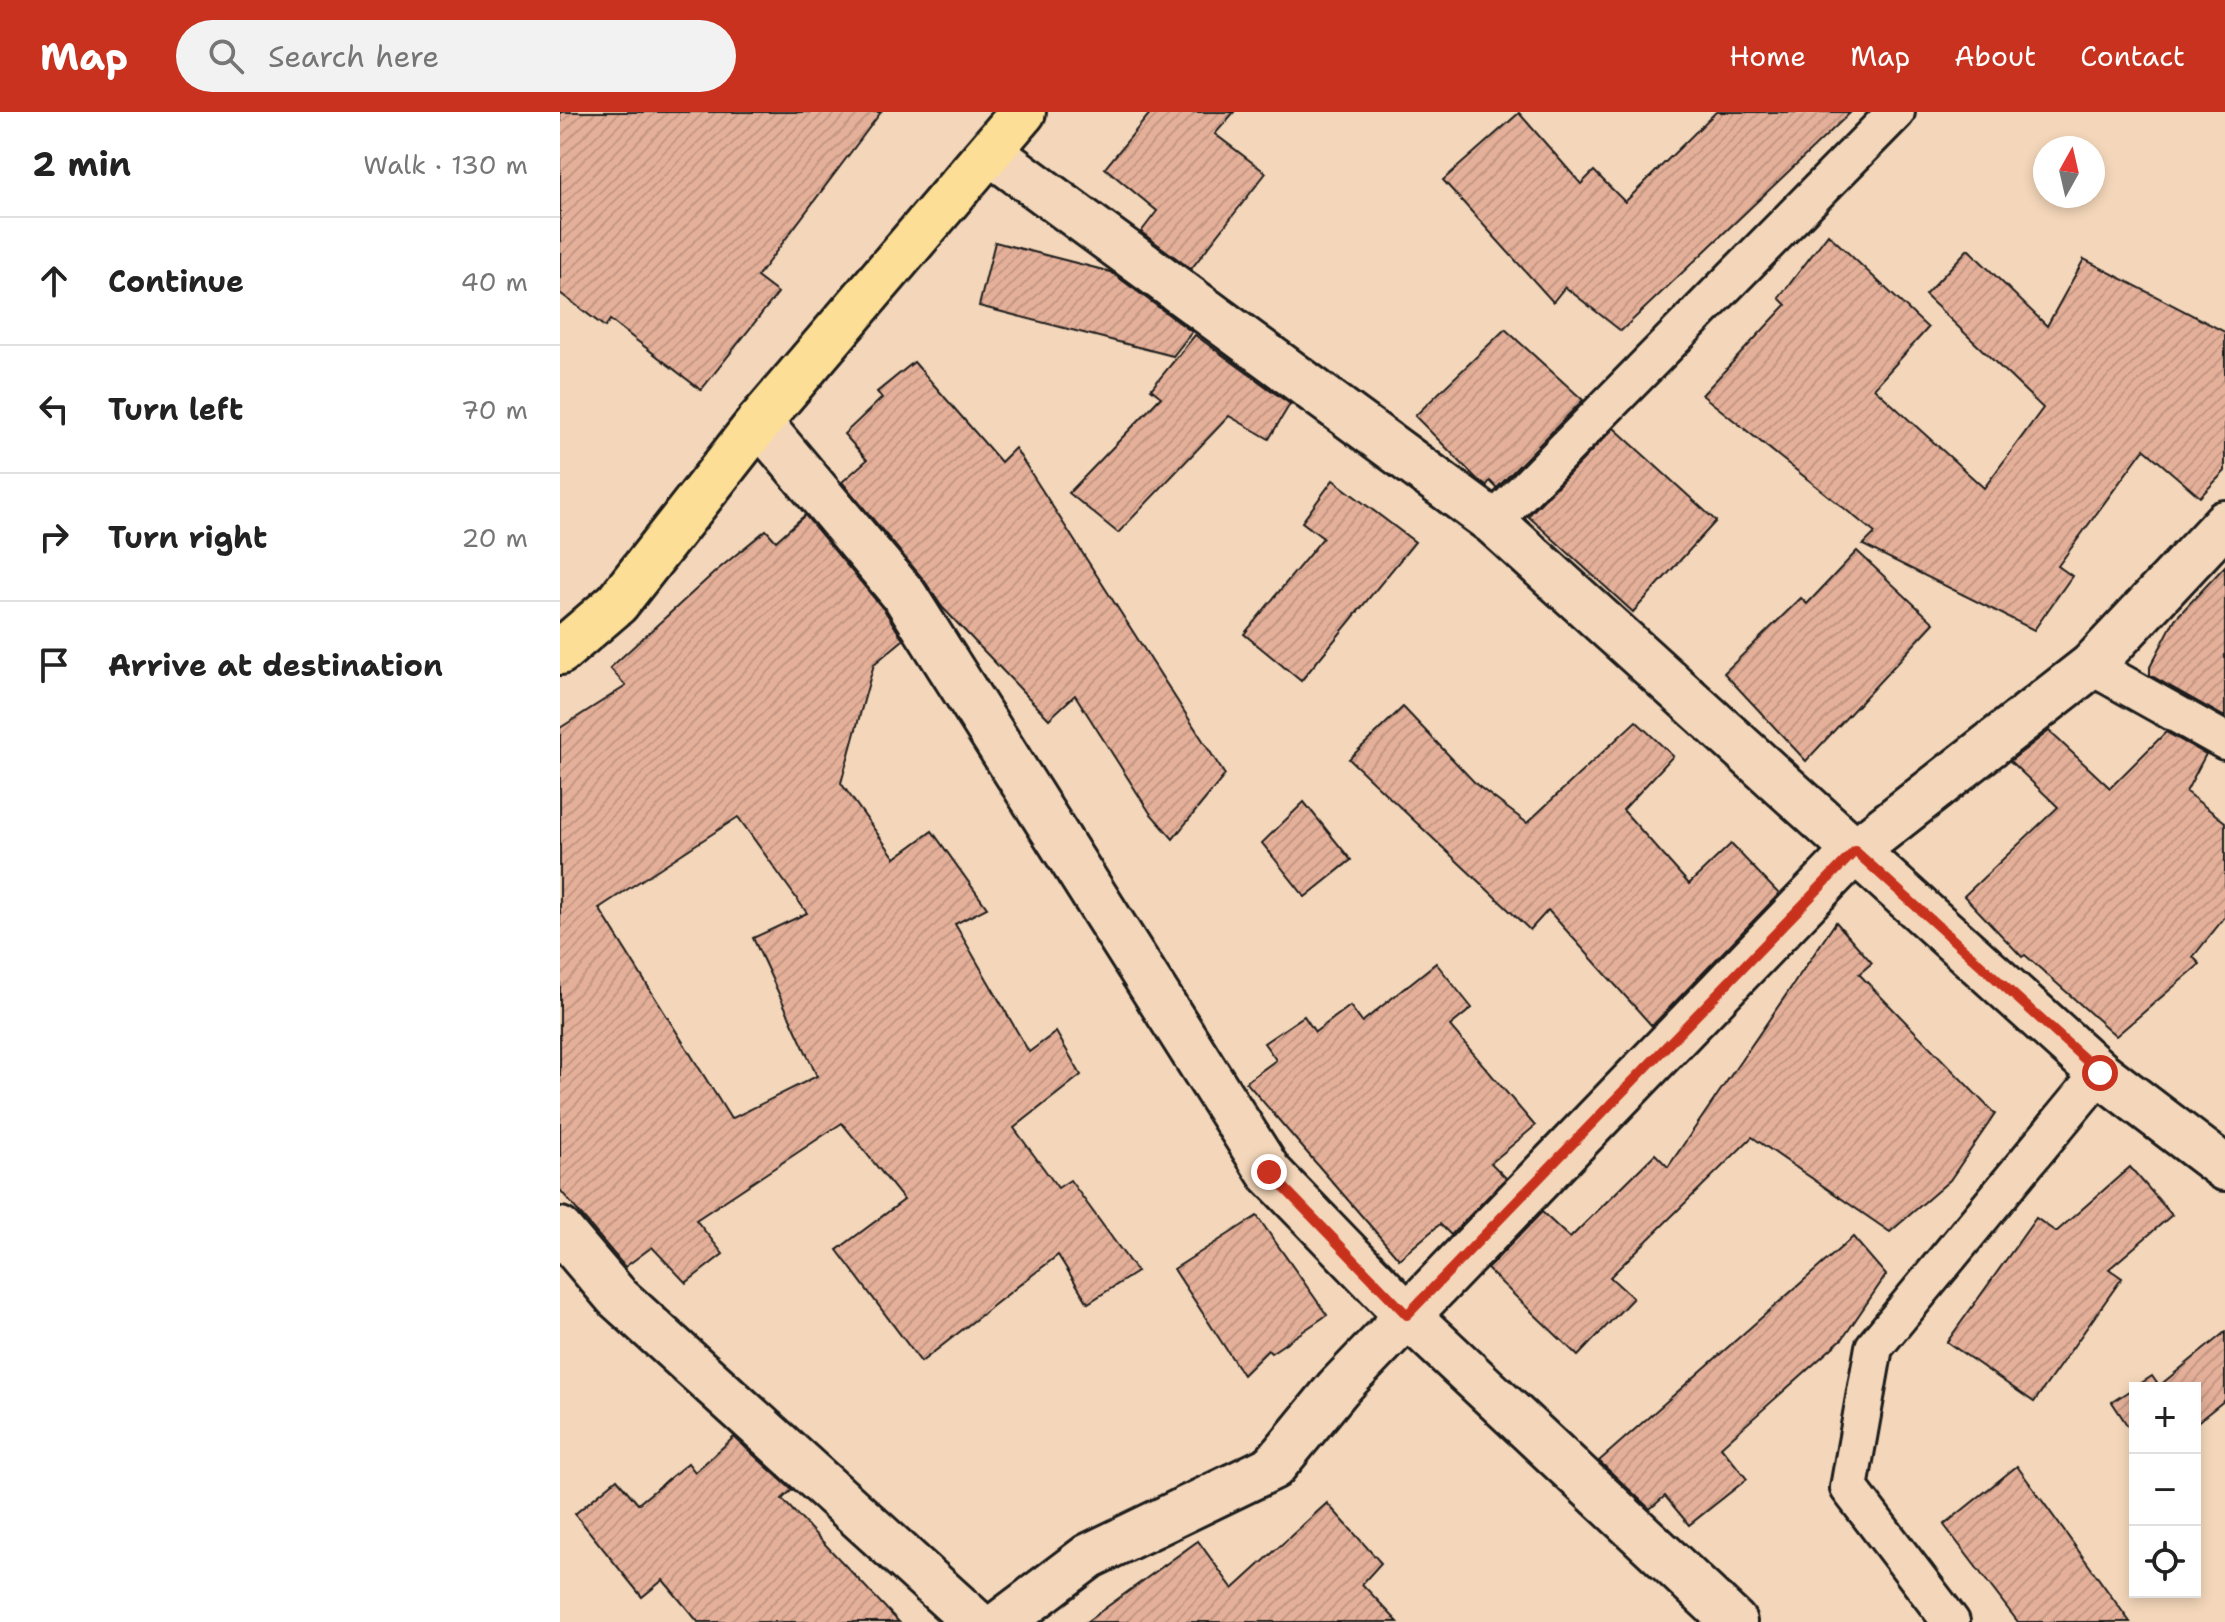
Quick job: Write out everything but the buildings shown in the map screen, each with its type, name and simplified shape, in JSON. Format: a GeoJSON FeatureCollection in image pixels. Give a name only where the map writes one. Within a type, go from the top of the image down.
{"type":"FeatureCollection","features":[{"type":"Feature","properties":{"kind":"main road"},"geometry":{"type":"LineString","coordinates":[[560,652],[617,603],[759,422],[1023,112]]}},
{"type":"Feature","properties":{"kind":"street"},"geometry":{"type":"LineString","coordinates":[[990,152],[1493,522],[2100,1073],[2225,1168]]}},
{"type":"Feature","properties":{"kind":"street"},"geometry":{"type":"LineString","coordinates":[[759,422],[905,596],[1269,1172],[1407,1315],[1734,1622]]}},
{"type":"Feature","properties":{"kind":"street"},"geometry":{"type":"LineString","coordinates":[[1002,1622],[1089,1556],[1273,1467],[1338,1388],[1855,851],[2091,666],[2225,523]]}},
{"type":"Feature","properties":{"kind":"street"},"geometry":{"type":"LineString","coordinates":[[560,1230],[617,1297],[975,1622]]}},
{"type":"Feature","properties":{"kind":"lane"},"geometry":{"type":"LineString","coordinates":[[1493,522],[1896,112]]}},
{"type":"Feature","properties":{"kind":"lane"},"geometry":{"type":"LineString","coordinates":[[2091,666],[2225,741]]}},
{"type":"Feature","properties":{"kind":"lane"},"geometry":{"type":"LineString","coordinates":[[1951,1622],[1849,1488],[1874,1347],[2100,1073]]}},
{"type":"Feature","properties":{"kind":"route"},"geometry":{"type":"LineString","coordinates":[[1269,1172],[1407,1315],[1855,851],[2100,1073]]}}]}
